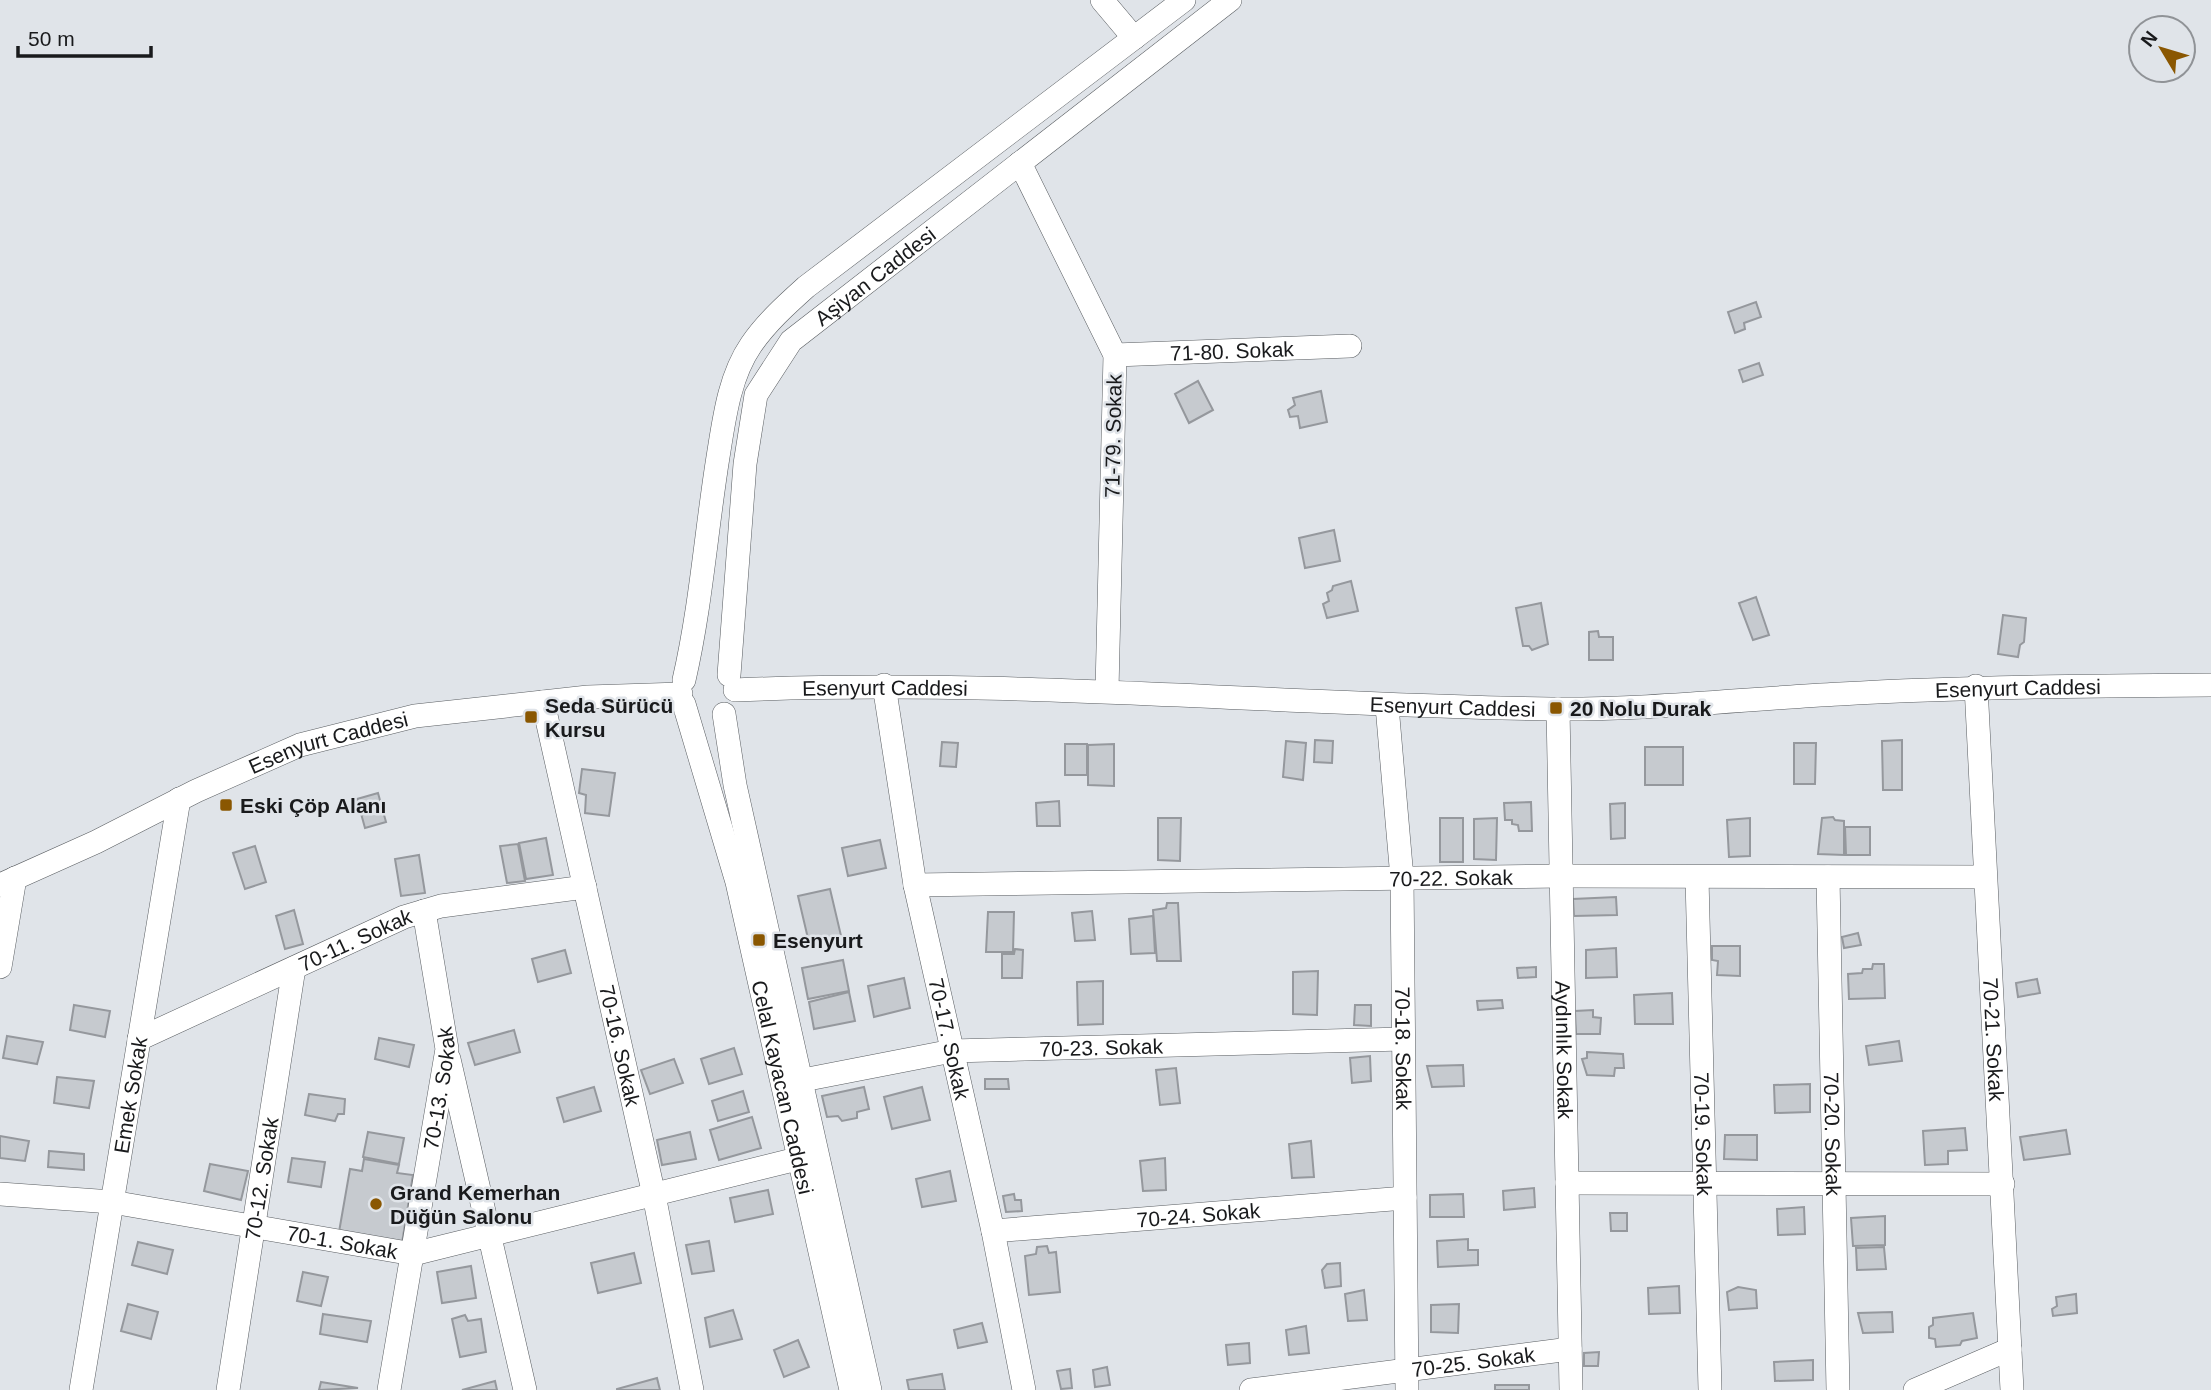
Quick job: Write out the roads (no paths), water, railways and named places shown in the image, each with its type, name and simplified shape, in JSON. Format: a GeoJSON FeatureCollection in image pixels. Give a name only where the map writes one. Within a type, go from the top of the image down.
{"type":"FeatureCollection","features":[{"type":"Feature","properties":{"kind":"street"},"geometry":{"type":"LineString","coordinates":[[1102,0],[1134,38]]}},
{"type":"Feature","properties":{"kind":"street","name":"Aşiyan Caddesi"},"geometry":{"type":"LineString","coordinates":[[683,692],[697,624],[725,418],[735,377],[750,346],[780,311],[806,287],[1184,0]]}},
{"type":"Feature","properties":{"kind":"street","name":"Aşiyan Caddesi"},"geometry":{"type":"LineString","coordinates":[[732,683],[745,464],[756,395],[791,341],[1230,0]]}},
{"type":"Feature","properties":{"kind":"street","name":"71-79. Sokak"},"geometry":{"type":"LineString","coordinates":[[1020,163],[1115,355],[1107,690]]}},
{"type":"Feature","properties":{"kind":"street","name":"71-80. Sokak"},"geometry":{"type":"LineString","coordinates":[[1115,355],[1350,346]]}},
{"type":"Feature","properties":{"kind":"street"},"geometry":{"type":"LineString","coordinates":[[705,666],[722,669],[732,683],[732,704],[724,714],[711,719],[698,718],[683,692],[690,673],[705,666]]}},
{"type":"Feature","properties":{"kind":"street","name":"Esenyurt Caddesi"},"geometry":{"type":"LineString","coordinates":[[732,683],[1107,690],[1387,706],[1558,709],[1976,686],[2211,685]]}},
{"type":"Feature","properties":{"kind":"street","name":"70-17. Sokak"},"geometry":{"type":"LineString","coordinates":[[884,685],[915,885],[993,1231],[1024,1390]]}},
{"type":"Feature","properties":{"kind":"street","name":"70-21. Sokak"},"geometry":{"type":"LineString","coordinates":[[1976,686],[2012,1390]]}},
{"type":"Feature","properties":{"kind":"street","name":"Esenyurt Caddesi"},"geometry":{"type":"LineString","coordinates":[[7,882],[96,842],[179,799],[310,743],[415,716],[588,697],[683,692]]}},
{"type":"Feature","properties":{"kind":"street","name":"Celal Kayacan Caddesi"},"geometry":{"type":"LineString","coordinates":[[683,692],[737,882],[851,1390]]}},
{"type":"Feature","properties":{"kind":"street","name":"70-16. Sokak"},"geometry":{"type":"LineString","coordinates":[[543,702],[654,1195],[692,1390]]}},
{"type":"Feature","properties":{"kind":"street","name":"70-18. Sokak"},"geometry":{"type":"LineString","coordinates":[[1387,706],[1402,878],[1407,1380]]}},
{"type":"Feature","properties":{"kind":"street","name":"Aydınlık Sokak"},"geometry":{"type":"LineString","coordinates":[[1558,709],[1571,1390]]}},
{"type":"Feature","properties":{"kind":"street","name":"Celal Kayacan Caddesi"},"geometry":{"type":"LineString","coordinates":[[724,714],[735,785],[803,1080],[870,1390]]}},
{"type":"Feature","properties":{"kind":"street","name":"Emek Sokak"},"geometry":{"type":"LineString","coordinates":[[81,1390],[179,799]]}},
{"type":"Feature","properties":{"kind":"street","name":"70-22. Sokak"},"geometry":{"type":"LineString","coordinates":[[915,885],[1561,876],[1985,877]]}},
{"type":"Feature","properties":{"kind":"street","name":"70-20. Sokak"},"geometry":{"type":"LineString","coordinates":[[1828,877],[1838,1390]]}},
{"type":"Feature","properties":{"kind":"street","name":"70-19. Sokak"},"geometry":{"type":"LineString","coordinates":[[1697,878],[1710,1390]]}},
{"type":"Feature","properties":{"kind":"street"},"geometry":{"type":"LineString","coordinates":[[0,967],[7,882]]}},
{"type":"Feature","properties":{"kind":"street","name":"70-11. Sokak"},"geometry":{"type":"LineString","coordinates":[[139,1039],[404,917],[441,906],[585,887]]}},
{"type":"Feature","properties":{"kind":"street","name":"70-13. Sokak"},"geometry":{"type":"LineString","coordinates":[[389,1390],[447,1049],[424,911]]}},
{"type":"Feature","properties":{"kind":"street","name":"70-12. Sokak"},"geometry":{"type":"LineString","coordinates":[[228,1390],[294,968]]}},
{"type":"Feature","properties":{"kind":"street","name":"70-23. Sokak"},"geometry":{"type":"LineString","coordinates":[[803,1080],[953,1051],[1403,1039]]}},
{"type":"Feature","properties":{"kind":"street"},"geometry":{"type":"LineString","coordinates":[[447,1049],[525,1390]]}},
{"type":"Feature","properties":{"kind":"street","name":"70-1. Sokak"},"geometry":{"type":"LineString","coordinates":[[0,1194],[113,1202],[254,1224],[413,1254],[801,1158]]}},
{"type":"Feature","properties":{"kind":"street"},"geometry":{"type":"LineString","coordinates":[[1567,1183],[2003,1184]]}},
{"type":"Feature","properties":{"kind":"street","name":"70-24. Sokak"},"geometry":{"type":"LineString","coordinates":[[993,1231],[1405,1198]]}},
{"type":"Feature","properties":{"kind":"street","name":"70-25. Sokak"},"geometry":{"type":"LineString","coordinates":[[1251,1390],[1407,1380],[1570,1349]]}},
{"type":"Feature","properties":{"kind":"street"},"geometry":{"type":"LineString","coordinates":[[1915,1390],[2010,1349]]}},
{"type":"Feature","properties":{"kind":"place","name":"20 Nolu Durak"},"geometry":{"type":"Point","coordinates":[1556,708]}},
{"type":"Feature","properties":{"kind":"place","name":"Seda Sürücü Kursu"},"geometry":{"type":"Point","coordinates":[531,717]}},
{"type":"Feature","properties":{"kind":"place","name":"Eski Çöp Alanı"},"geometry":{"type":"Point","coordinates":[226,805]}},
{"type":"Feature","properties":{"kind":"place","name":"Esenyurt"},"geometry":{"type":"Point","coordinates":[759,940]}},
{"type":"Feature","properties":{"kind":"place","name":"Grand Kemerhan Düğün Salonu"},"geometry":{"type":"Point","coordinates":[376,1204]}}]}
